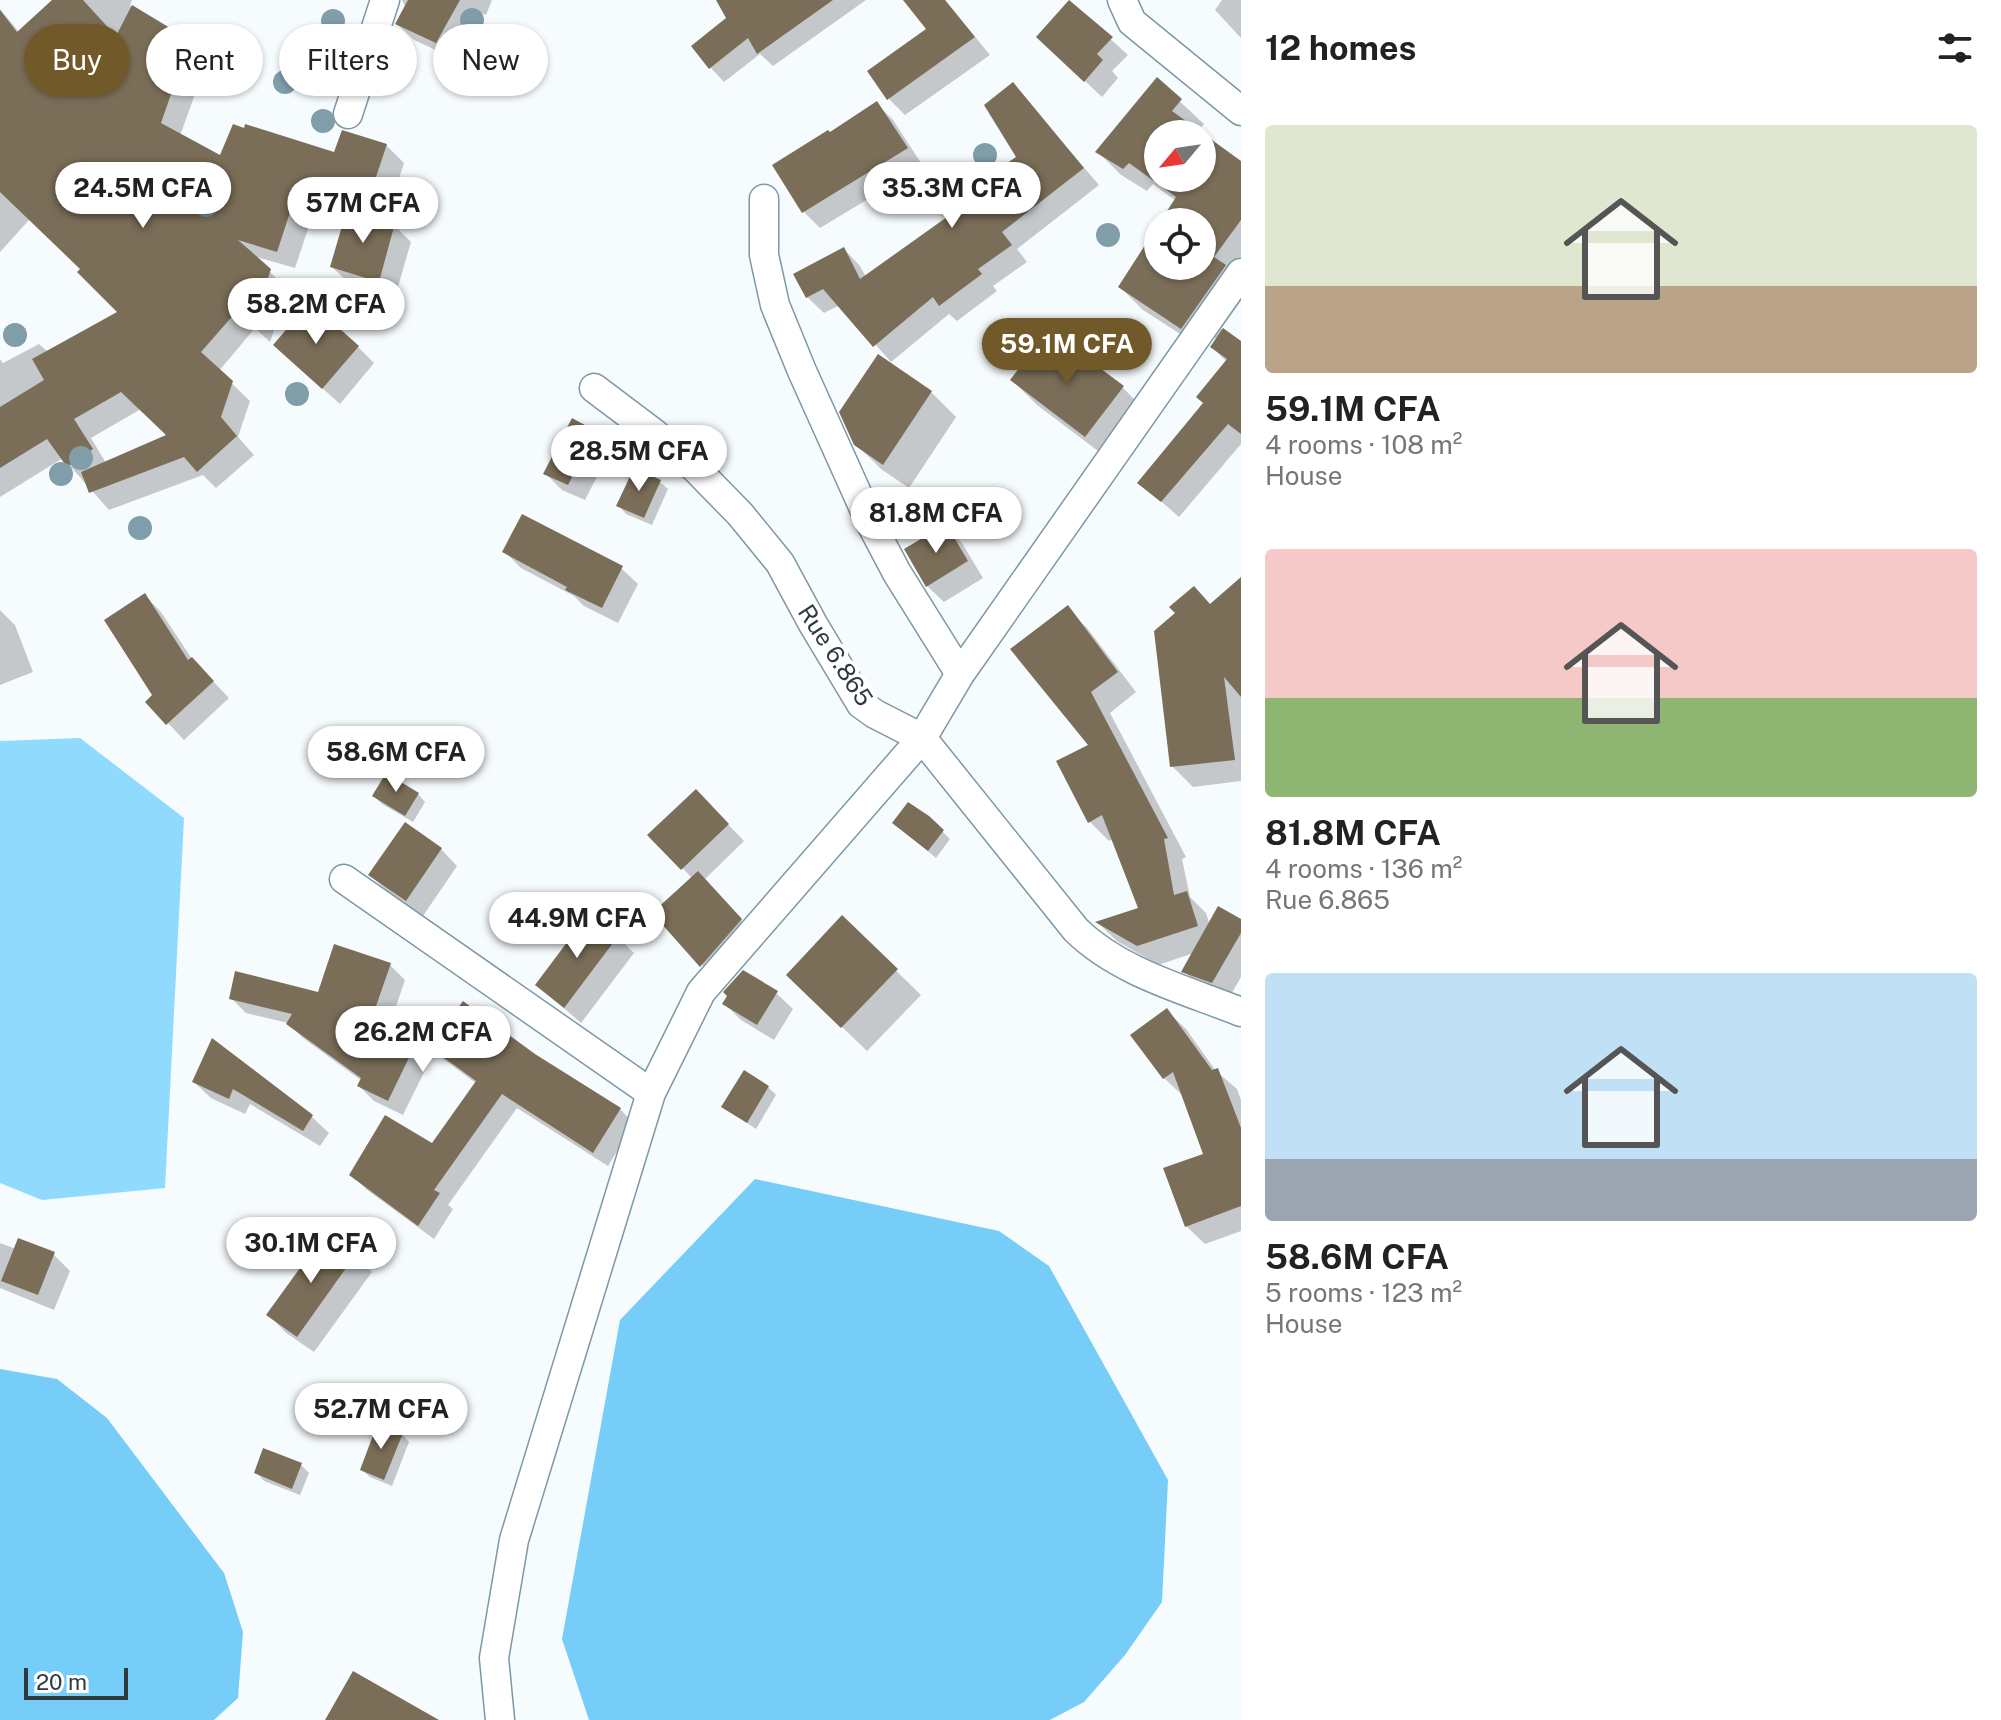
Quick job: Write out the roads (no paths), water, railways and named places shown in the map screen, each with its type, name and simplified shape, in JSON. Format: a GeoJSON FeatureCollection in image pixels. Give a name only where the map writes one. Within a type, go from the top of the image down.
{"type":"FeatureCollection","features":[{"type":"Feature","properties":{"kind":"street"},"geometry":{"type":"LineString","coordinates":[[348,114],[385,0]]}},
{"type":"Feature","properties":{"kind":"street"},"geometry":{"type":"LineString","coordinates":[[1122,0],[1132,22],[1241,111]]}},
{"type":"Feature","properties":{"kind":"street"},"geometry":{"type":"LineString","coordinates":[[764,199],[764,255],[775,305],[802,371],[870,522],[897,573],[960,674]]}},
{"type":"Feature","properties":{"kind":"street"},"geometry":{"type":"LineString","coordinates":[[500,1720],[494,1658],[514,1540],[651,1093],[701,992],[922,738],[960,674],[1241,273]]}},
{"type":"Feature","properties":{"kind":"street","name":"Rue 6.865"},"geometry":{"type":"LineString","coordinates":[[594,388],[695,468],[740,514],[780,563],[861,704],[922,738],[1076,930],[1095,948],[1132,968],[1241,1012]]}},
{"type":"Feature","properties":{"kind":"street"},"geometry":{"type":"LineString","coordinates":[[344,879],[651,1093]]}}]}
